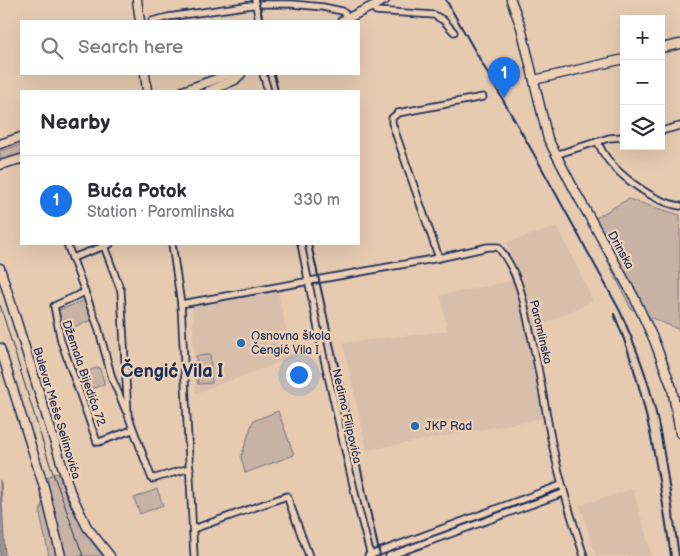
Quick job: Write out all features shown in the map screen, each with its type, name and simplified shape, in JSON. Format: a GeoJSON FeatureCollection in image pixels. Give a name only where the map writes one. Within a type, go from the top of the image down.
{"type":"FeatureCollection","features":[{"type":"Feature","properties":{"kind":"main road"},"geometry":{"type":"LineString","coordinates":[[136,0],[140,20]]}},
{"type":"Feature","properties":{"kind":"main road"},"geometry":{"type":"LineString","coordinates":[[344,20],[385,0]]}},
{"type":"Feature","properties":{"kind":"main road","name":"Drinska"},"geometry":{"type":"LineString","coordinates":[[511,0],[521,27],[548,138],[555,155],[634,297],[654,340],[669,379],[680,433]]}},
{"type":"Feature","properties":{"kind":"main road"},"geometry":{"type":"LineString","coordinates":[[665,47],[680,44]]}},
{"type":"Feature","properties":{"kind":"main road"},"geometry":{"type":"LineString","coordinates":[[534,80],[620,60]]}},
{"type":"Feature","properties":{"kind":"main road"},"geometry":{"type":"LineString","coordinates":[[145,75],[147,90]]}},
{"type":"Feature","properties":{"kind":"main road"},"geometry":{"type":"LineString","coordinates":[[186,90],[227,75]]}},
{"type":"Feature","properties":{"kind":"main road"},"geometry":{"type":"LineString","coordinates":[[211,90],[236,80],[239,75]]}},
{"type":"Feature","properties":{"kind":"main road"},"geometry":{"type":"LineString","coordinates":[[0,144],[20,137]]}},
{"type":"Feature","properties":{"kind":"main road"},"geometry":{"type":"LineString","coordinates":[[0,166],[20,160]]}},
{"type":"Feature","properties":{"kind":"main road","name":"Bulevar Meše Selimovića"},"geometry":{"type":"LineString","coordinates":[[0,268],[70,490],[87,527],[110,556]]}},
{"type":"Feature","properties":{"kind":"main road"},"geometry":{"type":"LineString","coordinates":[[0,348],[44,487],[61,556]]}},
{"type":"Feature","properties":{"kind":"street"},"geometry":{"type":"LineString","coordinates":[[255,2],[259,20]]}},
{"type":"Feature","properties":{"kind":"street"},"geometry":{"type":"LineString","coordinates":[[156,20],[255,2],[323,7],[342,11],[349,17]]}},
{"type":"Feature","properties":{"kind":"street"},"geometry":{"type":"LineString","coordinates":[[372,6],[376,11],[434,15],[443,20],[454,32]]}},
{"type":"Feature","properties":{"kind":"street"},"geometry":{"type":"LineString","coordinates":[[263,75],[268,90]]}},
{"type":"Feature","properties":{"kind":"street"},"geometry":{"type":"LineString","coordinates":[[439,258],[392,123],[392,118],[398,113],[483,97]]}},
{"type":"Feature","properties":{"kind":"street"},"geometry":{"type":"LineString","coordinates":[[665,130],[680,126]]}},
{"type":"Feature","properties":{"kind":"street"},"geometry":{"type":"LineString","coordinates":[[555,155],[610,138],[620,137]]}},
{"type":"Feature","properties":{"kind":"street"},"geometry":{"type":"LineString","coordinates":[[598,142],[602,152],[633,185],[667,204],[680,206]]}},
{"type":"Feature","properties":{"kind":"street"},"geometry":{"type":"LineString","coordinates":[[67,245],[98,327],[112,378],[152,479],[190,468]]}},
{"type":"Feature","properties":{"kind":"street"},"geometry":{"type":"LineString","coordinates":[[72,258],[107,245],[121,291],[124,316],[128,415]]}},
{"type":"Feature","properties":{"kind":"street"},"geometry":{"type":"LineString","coordinates":[[172,245],[181,304],[194,556]]}},
{"type":"Feature","properties":{"kind":"street","name":"Nedima Filipovića"},"geometry":{"type":"LineString","coordinates":[[301,245],[338,419],[370,556],[469,518],[561,486]]}},
{"type":"Feature","properties":{"kind":"street","name":"Paromlinska"},"geometry":{"type":"LineString","coordinates":[[181,304],[439,258],[488,247],[498,247],[514,270],[520,285],[540,372],[561,486],[584,556]]}},
{"type":"Feature","properties":{"kind":"street","name":"Džemala Bijedića 72"},"geometry":{"type":"LineString","coordinates":[[85,292],[54,306],[63,349],[97,442],[132,430]]}},
{"type":"Feature","properties":{"kind":"street"},"geometry":{"type":"LineString","coordinates":[[389,556],[563,493]]}},
{"type":"Feature","properties":{"kind":"street"},"geometry":{"type":"LineString","coordinates":[[192,529],[287,496],[310,556]]}},
{"type":"Feature","properties":{"kind":"shaded area"},"geometry":{"type":"Polygon","coordinates":[[[20,145],[20,156],[0,162],[0,151],[20,145]]]}},
{"type":"Feature","properties":{"kind":"shaded area"},"geometry":{"type":"Polygon","coordinates":[[[628,199],[680,215],[680,330],[631,309],[589,222],[628,199]]]}},
{"type":"Feature","properties":{"kind":"shaded area"},"geometry":{"type":"Polygon","coordinates":[[[558,227],[593,301],[531,330],[545,418],[367,450],[343,343],[447,331],[441,295],[517,280],[507,242],[558,227]]]}},
{"type":"Feature","properties":{"kind":"shaded area","name":"Osnovna škola Čengić Vila I"},"geometry":{"type":"Polygon","coordinates":[[[278,292],[292,358],[196,393],[192,306],[278,292]]]}},
{"type":"Feature","properties":{"kind":"shaded area"},"geometry":{"type":"Polygon","coordinates":[[[86,300],[93,320],[63,331],[56,311],[86,300]]]}},
{"type":"Feature","properties":{"kind":"shaded area"},"geometry":{"type":"Polygon","coordinates":[[[210,355],[212,383],[198,384],[196,356],[210,355]]]}},
{"type":"Feature","properties":{"kind":"shaded area"},"geometry":{"type":"Polygon","coordinates":[[[99,367],[105,384],[82,392],[76,375],[99,367]]]}},
{"type":"Feature","properties":{"kind":"shaded area"},"geometry":{"type":"Polygon","coordinates":[[[278,411],[294,455],[245,473],[241,457],[253,421],[278,411]]]}},
{"type":"Feature","properties":{"kind":"shaded area"},"geometry":{"type":"Polygon","coordinates":[[[58,473],[76,517],[88,537],[103,556],[66,556],[46,477],[58,473]]]}},
{"type":"Feature","properties":{"kind":"shaded area"},"geometry":{"type":"Polygon","coordinates":[[[0,480],[1,483],[5,556],[0,556],[0,480]]]}},
{"type":"Feature","properties":{"kind":"shaded area"},"geometry":{"type":"Polygon","coordinates":[[[157,489],[163,505],[140,514],[134,498],[157,489]]]}},
{"type":"Feature","properties":{"kind":"shaded area"},"geometry":{"type":"Polygon","coordinates":[[[633,489],[652,556],[596,556],[580,505],[633,489]]]}},
{"type":"Feature","properties":{"kind":"shaded area"},"geometry":{"type":"Polygon","coordinates":[[[42,503],[56,556],[49,556],[40,514],[42,503]]]}},
{"type":"Feature","properties":{"kind":"tram line"},"geometry":{"type":"LineString","coordinates":[[0,305],[49,462],[83,556]]}},
{"type":"Feature","properties":{"kind":"railway"},"geometry":{"type":"LineString","coordinates":[[258,0],[263,20]]}},
{"type":"Feature","properties":{"kind":"railway"},"geometry":{"type":"LineString","coordinates":[[446,0],[539,163],[620,311],[630,333],[658,420],[679,556]]}},
{"type":"Feature","properties":{"kind":"railway"},"geometry":{"type":"LineString","coordinates":[[274,75],[278,90]]}},
{"type":"Feature","properties":{"kind":"railway"},"geometry":{"type":"LineString","coordinates":[[311,245],[380,556]]}},
{"type":"Feature","properties":{"kind":"railway"},"geometry":{"type":"LineString","coordinates":[[614,314],[635,373],[643,403],[656,463],[671,556]]}},
{"type":"Feature","properties":{"kind":"place","name":"Buća Potok"},"geometry":{"type":"Point","coordinates":[504,98]}},
{"type":"Feature","properties":{"kind":"place","name":"Osnovna škola Čengić Vila I"},"geometry":{"type":"Point","coordinates":[241,343]}},
{"type":"Feature","properties":{"kind":"place","name":"JKP Rad"},"geometry":{"type":"Point","coordinates":[415,426]}},
{"type":"Feature","properties":{"kind":"district","name":"Čengić Vila I"},"geometry":{"type":"Point","coordinates":[172,371]}}]}
